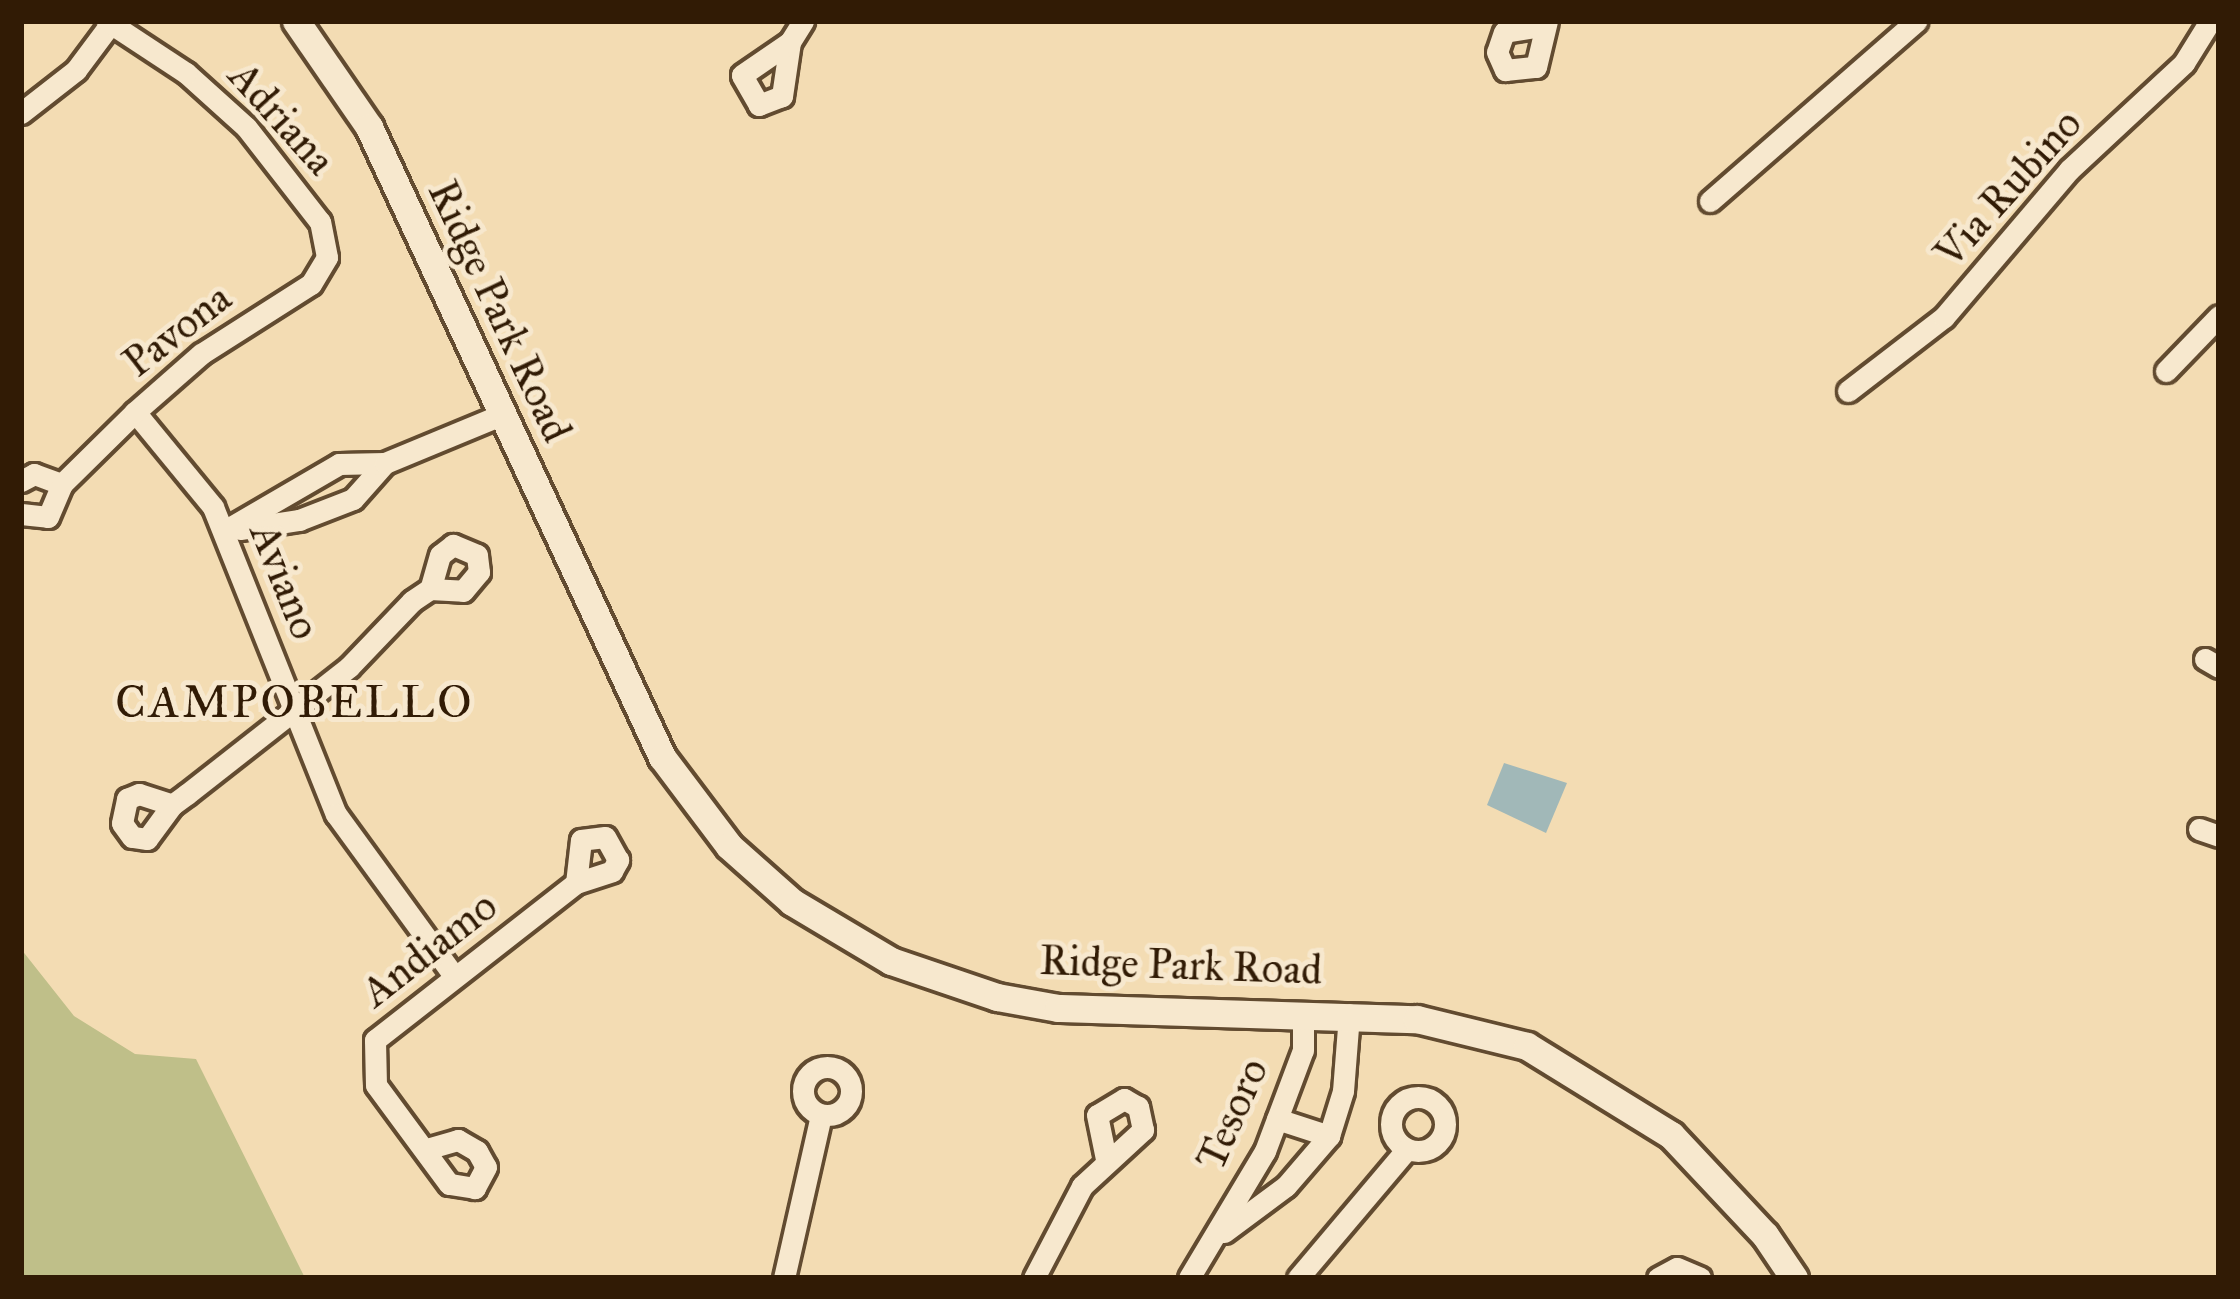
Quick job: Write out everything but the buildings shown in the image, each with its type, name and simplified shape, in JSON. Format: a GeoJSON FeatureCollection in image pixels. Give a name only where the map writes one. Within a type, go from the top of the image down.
{"type":"FeatureCollection","features":[{"type":"Feature","properties":{"kind":"street","name":"Ridge Park Road"},"geometry":{"type":"LineString","coordinates":[[296,21],[369,127],[662,757],[729,846],[792,902],[891,961],[997,997],[1058,1008],[1348,1014],[1475,1028],[1584,1075],[1648,1116],[1711,1173],[1794,1278]]}},
{"type":"Feature","properties":{"kind":"street"},"geometry":{"type":"LineString","coordinates":[[790,41],[803,21]]}},
{"type":"Feature","properties":{"kind":"street"},"geometry":{"type":"LineString","coordinates":[[1710,201],[1916,21]]}},
{"type":"Feature","properties":{"kind":"street","name":"Via Rubino"},"geometry":{"type":"LineString","coordinates":[[1848,391],[1960,301],[2068,170],[2184,63],[2210,21]]}},
{"type":"Feature","properties":{"kind":"street"},"geometry":{"type":"LineString","coordinates":[[21,113],[76,70],[109,22]]}},
{"type":"Feature","properties":{"kind":"street","name":"Adriana"},"geometry":{"type":"LineString","coordinates":[[109,22],[186,73],[246,127],[327,238]]}},
{"type":"Feature","properties":{"kind":"street","name":"Pavona"},"geometry":{"type":"LineString","coordinates":[[21,514],[48,517],[62,484],[135,412],[201,354],[311,284],[327,256],[327,238]]}},
{"type":"Feature","properties":{"kind":"street"},"geometry":{"type":"LineString","coordinates":[[2166,371],[2219,316]]}},
{"type":"Feature","properties":{"kind":"street","name":"Aviano"},"geometry":{"type":"LineString","coordinates":[[135,412],[198,484],[224,531],[336,814],[454,976]]}},
{"type":"Feature","properties":{"kind":"street"},"geometry":{"type":"LineString","coordinates":[[224,531],[316,482],[339,464],[385,463],[501,415]]}},
{"type":"Feature","properties":{"kind":"street"},"geometry":{"type":"LineString","coordinates":[[224,531],[299,520],[363,491],[385,463]]}},
{"type":"Feature","properties":{"kind":"street"},"geometry":{"type":"LineString","coordinates":[[21,481],[34,474],[62,484]]}},
{"type":"Feature","properties":{"kind":"street"},"geometry":{"type":"LineString","coordinates":[[316,482],[327,504]]}},
{"type":"Feature","properties":{"kind":"street"},"geometry":{"type":"LineString","coordinates":[[172,805],[294,711],[430,589]]}},
{"type":"Feature","properties":{"kind":"street","name":"Andiamo"},"geometry":{"type":"LineString","coordinates":[[430,1148],[376,1085],[370,1054],[384,1028],[576,883]]}},
{"type":"Feature","properties":{"kind":"street","name":"Tesoro"},"geometry":{"type":"LineString","coordinates":[[1189,1278],[1277,1119],[1303,1049],[1303,1014]]}},
{"type":"Feature","properties":{"kind":"street","name":"Tesoro"},"geometry":{"type":"LineString","coordinates":[[1214,1240],[1286,1186],[1329,1136],[1343,1091],[1348,1014]]}},
{"type":"Feature","properties":{"kind":"street"},"geometry":{"type":"LineString","coordinates":[[784,1278],[820,1119]]}},
{"type":"Feature","properties":{"kind":"street"},"geometry":{"type":"LineString","coordinates":[[1277,1119],[1329,1136]]}},
{"type":"Feature","properties":{"kind":"street"},"geometry":{"type":"LineString","coordinates":[[1298,1278],[1407,1149]]}},
{"type":"Feature","properties":{"kind":"street"},"geometry":{"type":"LineString","coordinates":[[1034,1278],[1082,1186],[1106,1159]]}},
{"type":"Feature","properties":{"kind":"street"},"geometry":{"type":"LineString","coordinates":[[1658,1278],[1677,1268],[1700,1278]]}},
{"type":"Feature","properties":{"kind":"green space"},"geometry":{"type":"Polygon","coordinates":[[[21,949],[74,1016],[135,1054],[196,1059],[305,1278],[21,1278],[21,949]]]}},
{"type":"Feature","properties":{"kind":"water"},"geometry":{"type":"Polygon","coordinates":[[[1504,763],[1567,783],[1546,833],[1487,805],[1504,763]]]}},
{"type":"Feature","properties":{"kind":"district","name":"CAMPOBELLO"},"geometry":{"type":"Point","coordinates":[295,702]}}]}
